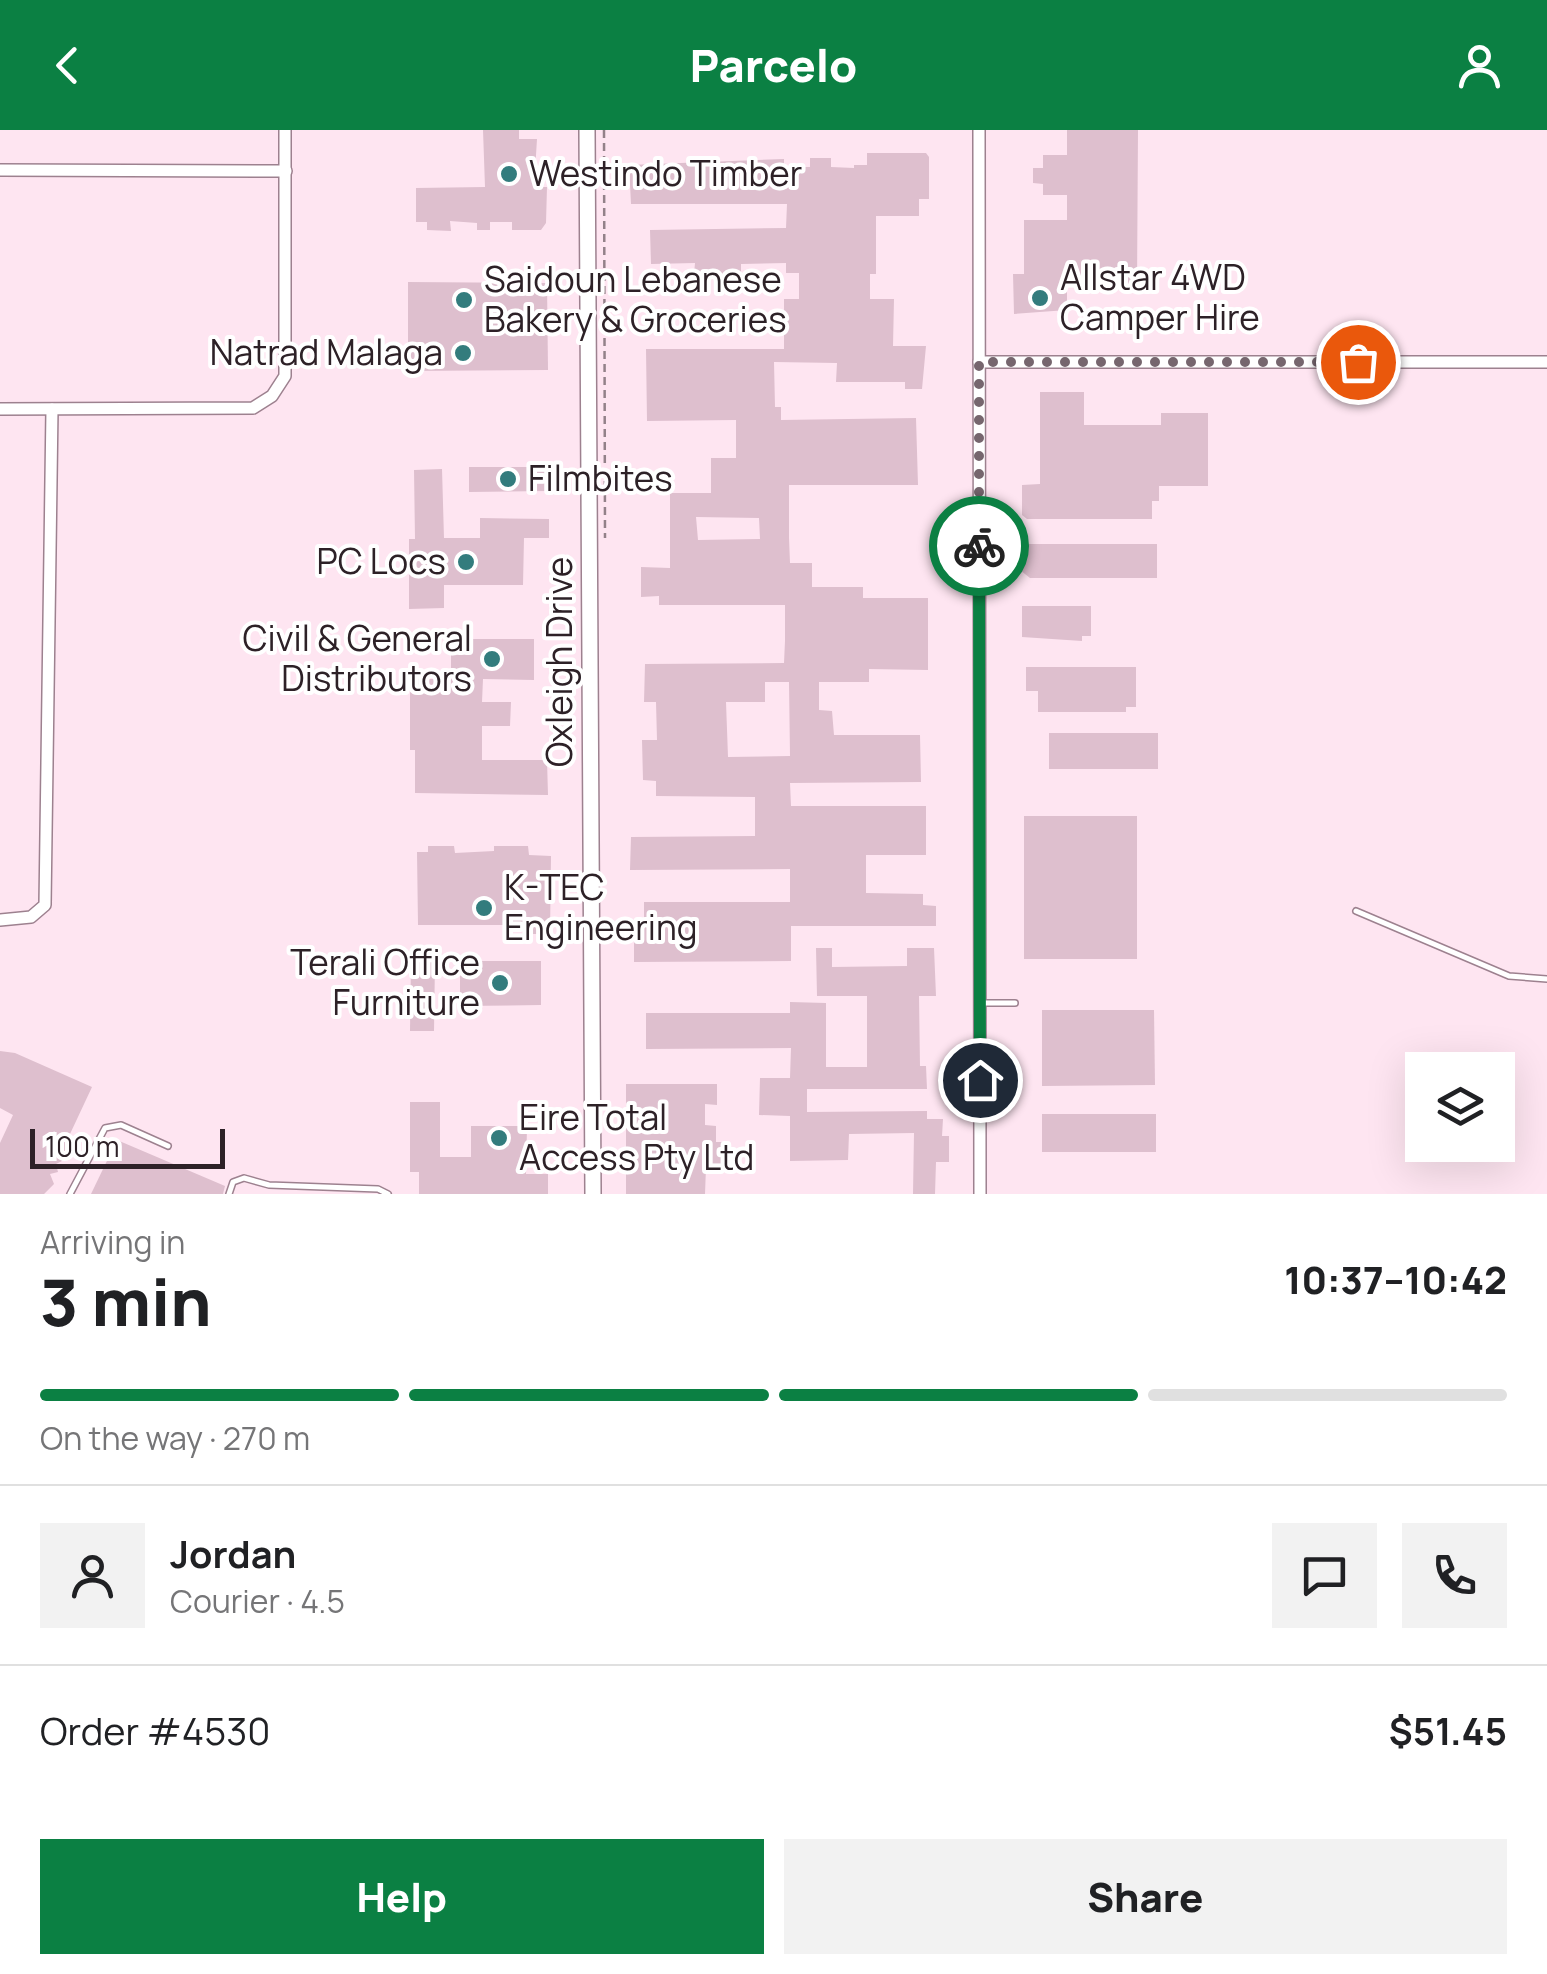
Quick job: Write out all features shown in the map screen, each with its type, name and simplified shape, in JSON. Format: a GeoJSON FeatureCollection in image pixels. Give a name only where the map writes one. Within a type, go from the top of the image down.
{"type":"FeatureCollection","features":[{"type":"Feature","properties":{"kind":"street"},"geometry":{"type":"LineString","coordinates":[[0,409],[253,408],[272,396],[285,376],[285,130]]}},
{"type":"Feature","properties":{"kind":"street","name":"Oxleigh Drive"},"geometry":{"type":"LineString","coordinates":[[587,130],[592,1194]]}},
{"type":"Feature","properties":{"kind":"street"},"geometry":{"type":"LineString","coordinates":[[979,130],[980,1194]]}},
{"type":"Feature","properties":{"kind":"street"},"geometry":{"type":"LineString","coordinates":[[0,170],[286,171]]}},
{"type":"Feature","properties":{"kind":"street"},"geometry":{"type":"LineString","coordinates":[[979,362],[1547,362]]}},
{"type":"Feature","properties":{"kind":"street"},"geometry":{"type":"LineString","coordinates":[[0,920],[31,917],[45,904],[52,409]]}},
{"type":"Feature","properties":{"kind":"lane"},"geometry":{"type":"LineString","coordinates":[[1356,911],[1509,976],[1547,979]]}},
{"type":"Feature","properties":{"kind":"lane"},"geometry":{"type":"LineString","coordinates":[[980,1004],[1015,1003]]}},
{"type":"Feature","properties":{"kind":"lane"},"geometry":{"type":"LineString","coordinates":[[70,1194],[104,1128],[120,1125],[168,1146]]}},
{"type":"Feature","properties":{"kind":"lane"},"geometry":{"type":"LineString","coordinates":[[229,1194],[233,1182],[244,1178],[269,1185],[378,1189],[388,1194]]}},
{"type":"Feature","properties":{"kind":"path"},"geometry":{"type":"LineString","coordinates":[[604,130],[604,538]]}},
{"type":"Feature","properties":{"kind":"building"},"geometry":{"type":"Polygon","coordinates":[[[483,130],[519,130],[519,139],[537,139],[534,187],[547,187],[546,223],[541,230],[512,230],[512,222],[490,222],[490,230],[477,230],[477,223],[450,221],[451,231],[427,230],[427,222],[416,222],[416,188],[485,187],[483,130]]]}},
{"type":"Feature","properties":{"kind":"building"},"geometry":{"type":"Polygon","coordinates":[[[1067,130],[1138,130],[1137,288],[1126,288],[1126,279],[1078,278],[1078,287],[1067,287],[1067,310],[1014,314],[1013,274],[1024,274],[1024,220],[1067,220],[1067,195],[1043,195],[1043,184],[1033,183],[1033,168],[1043,168],[1043,155],[1067,155],[1067,130]]]}},
{"type":"Feature","properties":{"kind":"building"},"geometry":{"type":"Polygon","coordinates":[[[867,153],[926,153],[929,157],[929,199],[919,199],[919,216],[876,216],[876,274],[870,274],[870,299],[894,299],[893,346],[926,346],[922,389],[905,389],[905,382],[836,382],[837,363],[774,362],[775,407],[781,407],[781,420],[916,418],[918,485],[789,485],[789,538],[790,563],[812,563],[812,587],[863,587],[863,598],[928,598],[928,670],[869,669],[869,682],[819,682],[819,710],[832,711],[834,735],[920,735],[921,782],[790,783],[791,806],[926,806],[926,855],[866,855],[866,893],[923,894],[923,905],[936,906],[936,926],[791,926],[791,961],[634,962],[634,924],[644,924],[644,902],[790,902],[790,869],[630,870],[631,837],[755,836],[755,797],[656,796],[656,781],[643,780],[642,740],[657,740],[656,702],[644,702],[645,664],[784,663],[785,641],[785,605],[659,605],[659,596],[641,597],[641,567],[670,568],[670,493],[711,493],[711,458],[736,458],[736,420],[647,421],[646,349],[784,349],[784,299],[799,299],[799,273],[786,273],[786,263],[741,264],[741,274],[694,274],[695,263],[651,264],[650,230],[786,228],[787,204],[631,204],[629,165],[784,159],[784,167],[810,167],[810,158],[831,158],[831,167],[867,165],[867,153]],[[696,517],[698,540],[760,539],[759,518],[696,517]],[[765,682],[765,702],[726,702],[728,757],[790,756],[789,682],[765,682]]]}},
{"type":"Feature","properties":{"kind":"building"},"geometry":{"type":"Polygon","coordinates":[[[408,282],[547,283],[548,370],[408,371],[408,282]]]}},
{"type":"Feature","properties":{"kind":"building"},"geometry":{"type":"Polygon","coordinates":[[[1040,392],[1084,392],[1084,425],[1161,425],[1161,413],[1208,413],[1208,486],[1159,486],[1159,501],[1152,501],[1152,519],[1027,519],[1022,515],[1022,485],[1040,484],[1040,392]]]}},
{"type":"Feature","properties":{"kind":"building","name":"Filmbites"},"geometry":{"type":"Polygon","coordinates":[[[469,467],[547,467],[546,491],[469,492],[469,467]]]}},
{"type":"Feature","properties":{"kind":"building","name":"PC Locs"},"geometry":{"type":"Polygon","coordinates":[[[442,469],[444,538],[480,538],[480,518],[549,519],[549,538],[524,538],[523,585],[444,585],[444,608],[409,609],[409,539],[415,539],[414,470],[442,469]]]}},
{"type":"Feature","properties":{"kind":"building"},"geometry":{"type":"Polygon","coordinates":[[[1020,544],[1157,544],[1157,578],[1030,578],[1020,570],[1020,544]]]}},
{"type":"Feature","properties":{"kind":"building"},"geometry":{"type":"Polygon","coordinates":[[[1022,606],[1091,606],[1091,636],[1082,636],[1082,641],[1022,637],[1022,606]]]}},
{"type":"Feature","properties":{"kind":"building"},"geometry":{"type":"Polygon","coordinates":[[[451,639],[534,639],[534,680],[483,679],[482,702],[511,702],[510,726],[482,726],[482,760],[547,760],[548,795],[415,793],[415,750],[410,750],[410,679],[451,679],[451,639]]]}},
{"type":"Feature","properties":{"kind":"building"},"geometry":{"type":"Polygon","coordinates":[[[1026,667],[1136,667],[1136,707],[1126,707],[1126,712],[1038,712],[1038,691],[1026,691],[1026,667]]]}},
{"type":"Feature","properties":{"kind":"building"},"geometry":{"type":"Polygon","coordinates":[[[1049,733],[1158,733],[1158,769],[1049,769],[1049,733]]]}},
{"type":"Feature","properties":{"kind":"building"},"geometry":{"type":"Polygon","coordinates":[[[1024,816],[1137,816],[1137,959],[1024,959],[1024,816]]]}},
{"type":"Feature","properties":{"kind":"building"},"geometry":{"type":"Polygon","coordinates":[[[428,846],[454,846],[455,853],[494,851],[494,846],[528,846],[529,855],[551,856],[550,934],[526,934],[526,925],[418,925],[417,852],[428,852],[428,846]]]}},
{"type":"Feature","properties":{"kind":"building"},"geometry":{"type":"Polygon","coordinates":[[[816,948],[832,948],[832,967],[907,966],[907,948],[934,948],[936,996],[919,996],[920,1066],[926,1066],[927,1089],[807,1089],[807,1112],[927,1111],[927,1119],[943,1119],[942,1136],[949,1136],[949,1162],[936,1162],[935,1194],[913,1194],[914,1133],[849,1134],[848,1160],[790,1161],[790,1116],[759,1115],[760,1078],[790,1078],[791,1048],[646,1049],[646,1013],[790,1013],[790,1002],[826,1003],[826,1067],[867,1067],[867,996],[817,996],[816,948]]]}},
{"type":"Feature","properties":{"kind":"building"},"geometry":{"type":"Polygon","coordinates":[[[411,960],[435,960],[434,1031],[410,1031],[411,960]]]}},
{"type":"Feature","properties":{"kind":"building","name":"Terali Office Furniture"},"geometry":{"type":"Polygon","coordinates":[[[460,961],[541,961],[541,1005],[460,1006],[460,961]]]}},
{"type":"Feature","properties":{"kind":"building"},"geometry":{"type":"Polygon","coordinates":[[[1042,1010],[1154,1010],[1155,1085],[1042,1086],[1042,1010]]]}},
{"type":"Feature","properties":{"kind":"building"},"geometry":{"type":"Polygon","coordinates":[[[0,1051],[15,1053],[92,1087],[70,1134],[72,1140],[65,1142],[67,1150],[60,1154],[62,1161],[56,1164],[58,1172],[50,1174],[54,1184],[44,1194],[0,1194],[0,1143],[13,1115],[0,1108],[0,1051]]]}},
{"type":"Feature","properties":{"kind":"building"},"geometry":{"type":"Polygon","coordinates":[[[626,1084],[717,1084],[717,1105],[705,1104],[705,1125],[716,1126],[716,1142],[726,1142],[726,1167],[706,1167],[705,1194],[626,1194],[626,1084]]]}},
{"type":"Feature","properties":{"kind":"building"},"geometry":{"type":"Polygon","coordinates":[[[410,1102],[440,1102],[440,1157],[471,1157],[471,1126],[527,1126],[526,1174],[548,1174],[548,1194],[419,1194],[419,1172],[410,1172],[410,1102]]]}},
{"type":"Feature","properties":{"kind":"building"},"geometry":{"type":"Polygon","coordinates":[[[1042,1114],[1156,1114],[1156,1152],[1042,1152],[1042,1114]]]}},
{"type":"Feature","properties":{"kind":"building"},"geometry":{"type":"Polygon","coordinates":[[[117,1140],[225,1186],[223,1194],[91,1194],[117,1140]]]}},
{"type":"Feature","properties":{"kind":"way so far"},"geometry":{"type":"LineString","coordinates":[[979,546],[979,362],[1358,362]]}},
{"type":"Feature","properties":{"kind":"place","name":"Westindo Timber"},"geometry":{"type":"Point","coordinates":[509,174]}},
{"type":"Feature","properties":{"kind":"place","name":"Allstar 4WD Camper Hire"},"geometry":{"type":"Point","coordinates":[1040,298]}},
{"type":"Feature","properties":{"kind":"place","name":"Saidoun Lebanese Bakery & Groceries"},"geometry":{"type":"Point","coordinates":[464,300]}},
{"type":"Feature","properties":{"kind":"place","name":"Natrad Malaga"},"geometry":{"type":"Point","coordinates":[463,353]}},
{"type":"Feature","properties":{"kind":"place","name":"Filmbites"},"geometry":{"type":"Point","coordinates":[508,479]}},
{"type":"Feature","properties":{"kind":"place","name":"PC Locs"},"geometry":{"type":"Point","coordinates":[466,562]}},
{"type":"Feature","properties":{"kind":"place","name":"Civil & General Distributors"},"geometry":{"type":"Point","coordinates":[492,659]}},
{"type":"Feature","properties":{"kind":"place","name":"K-TEC Engineering"},"geometry":{"type":"Point","coordinates":[484,908]}},
{"type":"Feature","properties":{"kind":"place","name":"Terali Office Furniture"},"geometry":{"type":"Point","coordinates":[500,983]}},
{"type":"Feature","properties":{"kind":"place","name":"Eire Total Access Pty Ltd"},"geometry":{"type":"Point","coordinates":[499,1138]}},
{"type":"Feature","properties":{"kind":"route"},"geometry":{"type":"LineString","coordinates":[[979,546],[980,1080]]}}]}
